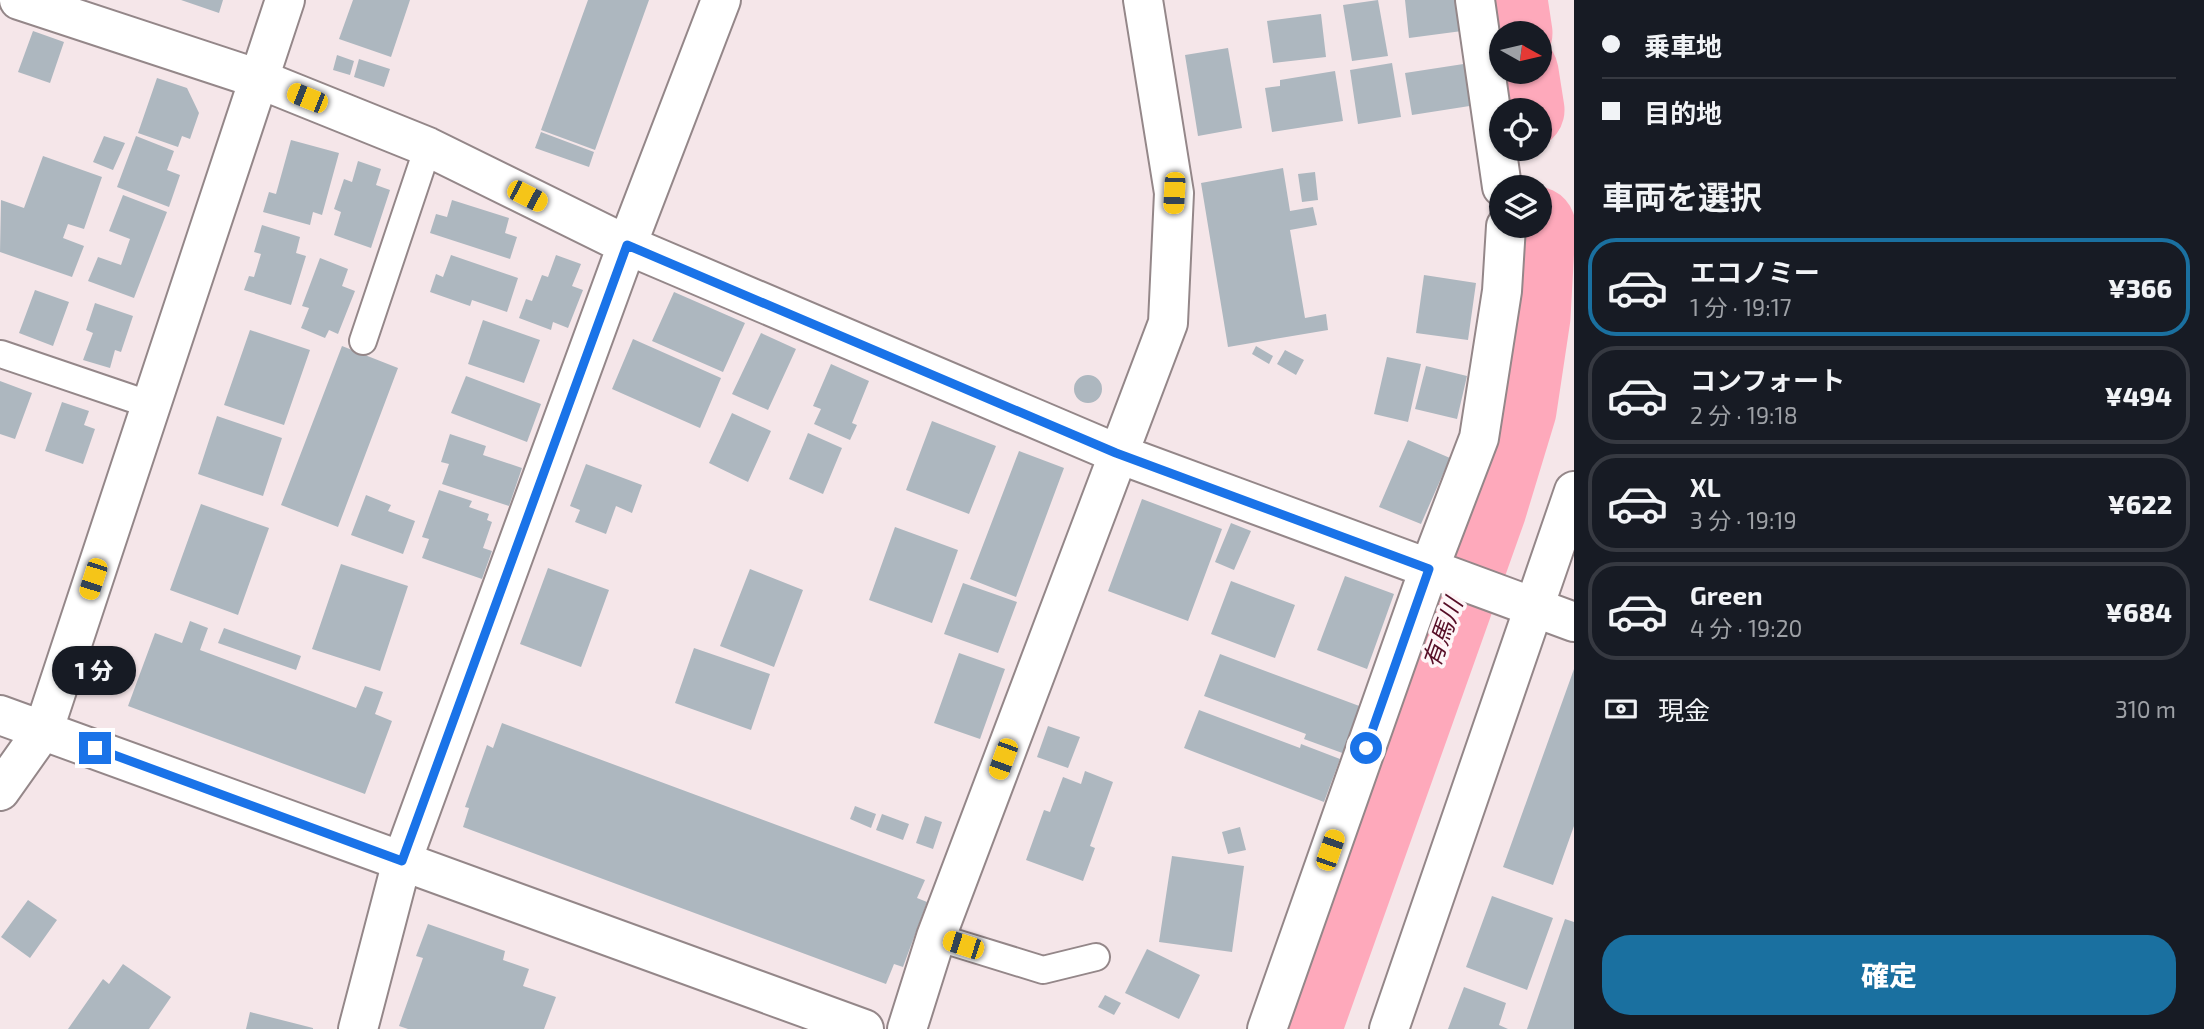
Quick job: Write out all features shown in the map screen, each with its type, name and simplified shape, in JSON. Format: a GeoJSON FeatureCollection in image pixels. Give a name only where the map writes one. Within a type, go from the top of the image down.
{"type":"FeatureCollection","features":[{"type":"Feature","properties":{"kind":"street"},"geometry":{"type":"LineString","coordinates":[[19,0],[259,79],[428,147],[627,245],[1116,453],[1574,622]]}},
{"type":"Feature","properties":{"kind":"street"},"geometry":{"type":"LineString","coordinates":[[0,791],[44,729],[285,0]]}},
{"type":"Feature","properties":{"kind":"street"},"geometry":{"type":"LineString","coordinates":[[359,1029],[402,861],[627,245],[721,0]]}},
{"type":"Feature","properties":{"kind":"street"},"geometry":{"type":"LineString","coordinates":[[908,1029],[936,937],[1116,453],[1168,323],[1174,193],[1143,0]]}},
{"type":"Feature","properties":{"kind":"street"},"geometry":{"type":"LineString","coordinates":[[1475,0],[1500,175]]}},
{"type":"Feature","properties":{"kind":"street"},"geometry":{"type":"LineString","coordinates":[[1267,1029],[1435,572],[1479,438],[1502,291],[1505,238]]}},
{"type":"Feature","properties":{"kind":"street"},"geometry":{"type":"LineString","coordinates":[[1389,1029],[1574,491]]}},
{"type":"Feature","properties":{"kind":"street"},"geometry":{"type":"LineString","coordinates":[[0,715],[864,1029]]}},
{"type":"Feature","properties":{"kind":"lane"},"geometry":{"type":"LineString","coordinates":[[363,341],[428,147]]}},
{"type":"Feature","properties":{"kind":"lane"},"geometry":{"type":"LineString","coordinates":[[1,354],[151,405]]}},
{"type":"Feature","properties":{"kind":"lane"},"geometry":{"type":"LineString","coordinates":[[936,937],[1043,970],[1096,957]]}},
{"type":"Feature","properties":{"kind":"building"},"geometry":{"type":"Polygon","coordinates":[[[181,0],[223,0],[219,13],[181,0]]]}},
{"type":"Feature","properties":{"kind":"building"},"geometry":{"type":"Polygon","coordinates":[[[353,0],[410,0],[391,57],[339,39],[353,0]]]}},
{"type":"Feature","properties":{"kind":"building"},"geometry":{"type":"Polygon","coordinates":[[[588,0],[649,0],[595,150],[541,130],[588,0]]]}},
{"type":"Feature","properties":{"kind":"building"},"geometry":{"type":"Polygon","coordinates":[[[1378,0],[1388,56],[1352,61],[1343,5],[1378,0]]]}},
{"type":"Feature","properties":{"kind":"building"},"geometry":{"type":"Polygon","coordinates":[[[1405,0],[1459,0],[1462,31],[1409,38],[1405,0]]]}},
{"type":"Feature","properties":{"kind":"building"},"geometry":{"type":"Polygon","coordinates":[[[1321,14],[1326,57],[1273,63],[1267,21],[1321,14]]]}},
{"type":"Feature","properties":{"kind":"building"},"geometry":{"type":"Polygon","coordinates":[[[33,31],[64,42],[50,83],[18,72],[33,31]]]}},
{"type":"Feature","properties":{"kind":"building"},"geometry":{"type":"Polygon","coordinates":[[[1228,48],[1242,128],[1198,136],[1185,55],[1228,48]]]}},
{"type":"Feature","properties":{"kind":"building"},"geometry":{"type":"Polygon","coordinates":[[[337,55],[354,61],[350,75],[333,70],[337,55]]]}},
{"type":"Feature","properties":{"kind":"building"},"geometry":{"type":"Polygon","coordinates":[[[359,59],[390,69],[384,87],[354,77],[359,59]]]}},
{"type":"Feature","properties":{"kind":"building"},"geometry":{"type":"Polygon","coordinates":[[[1392,63],[1401,117],[1358,124],[1350,70],[1392,63]]]}},
{"type":"Feature","properties":{"kind":"building"},"geometry":{"type":"Polygon","coordinates":[[[1470,63],[1476,105],[1412,115],[1405,73],[1470,63]]]}},
{"type":"Feature","properties":{"kind":"building"},"geometry":{"type":"Polygon","coordinates":[[[1335,71],[1343,121],[1272,132],[1265,88],[1280,86],[1280,80],[1335,71]]]}},
{"type":"Feature","properties":{"kind":"building"},"geometry":{"type":"Polygon","coordinates":[[[157,78],[187,88],[199,113],[190,139],[182,136],[178,147],[138,133],[157,78]]]}},
{"type":"Feature","properties":{"kind":"building"},"geometry":{"type":"Polygon","coordinates":[[[541,132],[594,152],[589,167],[535,148],[541,132]]]}},
{"type":"Feature","properties":{"kind":"building"},"geometry":{"type":"Polygon","coordinates":[[[104,136],[125,143],[113,170],[93,162],[104,136]]]}},
{"type":"Feature","properties":{"kind":"building"},"geometry":{"type":"Polygon","coordinates":[[[136,136],[174,151],[167,170],[180,175],[169,207],[117,187],[136,136]]]}},
{"type":"Feature","properties":{"kind":"building"},"geometry":{"type":"Polygon","coordinates":[[[291,140],[339,153],[322,215],[313,212],[310,225],[263,212],[269,192],[276,194],[291,140]]]}},
{"type":"Feature","properties":{"kind":"building"},"geometry":{"type":"Polygon","coordinates":[[[43,156],[102,177],[84,229],[68,224],[63,238],[84,246],[72,277],[0,252],[1,200],[24,208],[43,156]]]}},
{"type":"Feature","properties":{"kind":"building"},"geometry":{"type":"Polygon","coordinates":[[[358,161],[381,169],[376,185],[390,190],[371,248],[334,235],[341,212],[334,209],[344,179],[352,182],[358,161]]]}},
{"type":"Feature","properties":{"kind":"building"},"geometry":{"type":"Polygon","coordinates":[[[1283,168],[1290,211],[1313,207],[1317,225],[1290,230],[1305,318],[1326,314],[1328,330],[1228,347],[1201,183],[1283,168]]]}},
{"type":"Feature","properties":{"kind":"building"},"geometry":{"type":"Polygon","coordinates":[[[1315,172],[1318,200],[1302,202],[1298,174],[1315,172]]]}},
{"type":"Feature","properties":{"kind":"building"},"geometry":{"type":"Polygon","coordinates":[[[123,195],[167,212],[134,298],[88,281],[98,257],[121,265],[130,239],[109,231],[123,195]]]}},
{"type":"Feature","properties":{"kind":"building"},"geometry":{"type":"Polygon","coordinates":[[[452,200],[509,218],[505,233],[517,237],[510,259],[430,233],[436,214],[447,217],[452,200]]]}},
{"type":"Feature","properties":{"kind":"building"},"geometry":{"type":"Polygon","coordinates":[[[262,225],[300,237],[296,253],[306,256],[291,305],[244,290],[249,276],[254,277],[261,254],[254,252],[262,225]]]}},
{"type":"Feature","properties":{"kind":"building"},"geometry":{"type":"Polygon","coordinates":[[[451,255],[518,278],[507,312],[472,300],[470,306],[430,292],[436,274],[443,277],[451,255]]]}},
{"type":"Feature","properties":{"kind":"building"},"geometry":{"type":"Polygon","coordinates":[[[556,255],[581,264],[572,286],[583,290],[568,328],[553,322],[551,330],[519,318],[526,299],[532,301],[542,275],[548,277],[556,255]]]}},
{"type":"Feature","properties":{"kind":"building"},"geometry":{"type":"Polygon","coordinates":[[[320,258],[348,269],[342,286],[355,291],[338,334],[329,330],[325,338],[301,328],[309,308],[302,306],[320,258]]]}},
{"type":"Feature","properties":{"kind":"building"},"geometry":{"type":"Polygon","coordinates":[[[1424,275],[1476,283],[1468,340],[1416,333],[1424,275]]]}},
{"type":"Feature","properties":{"kind":"building"},"geometry":{"type":"Polygon","coordinates":[[[35,290],[69,302],[53,346],[19,333],[35,290]]]}},
{"type":"Feature","properties":{"kind":"building"},"geometry":{"type":"Polygon","coordinates":[[[674,292],[745,323],[723,372],[652,341],[674,292]]]}},
{"type":"Feature","properties":{"kind":"building"},"geometry":{"type":"Polygon","coordinates":[[[95,303],[133,316],[121,352],[115,350],[110,368],[83,360],[93,333],[86,330],[95,303]]]}},
{"type":"Feature","properties":{"kind":"building"},"geometry":{"type":"Polygon","coordinates":[[[483,320],[540,340],[524,383],[468,364],[483,320]]]}},
{"type":"Feature","properties":{"kind":"building"},"geometry":{"type":"Polygon","coordinates":[[[250,330],[310,350],[284,425],[224,405],[250,330]]]}},
{"type":"Feature","properties":{"kind":"building"},"geometry":{"type":"Polygon","coordinates":[[[761,333],[796,349],[768,410],[732,394],[761,333]]]}},
{"type":"Feature","properties":{"kind":"building"},"geometry":{"type":"Polygon","coordinates":[[[633,339],[721,378],[700,428],[612,389],[633,339]]]}},
{"type":"Feature","properties":{"kind":"building"},"geometry":{"type":"Polygon","coordinates":[[[342,346],[398,368],[338,527],[281,505],[342,346]]]}},
{"type":"Feature","properties":{"kind":"building"},"geometry":{"type":"Polygon","coordinates":[[[1256,346],[1273,356],[1269,364],[1252,354],[1256,346]]]}},
{"type":"Feature","properties":{"kind":"building"},"geometry":{"type":"Polygon","coordinates":[[[1285,350],[1304,360],[1296,375],[1277,364],[1285,350]]]}},
{"type":"Feature","properties":{"kind":"building"},"geometry":{"type":"Polygon","coordinates":[[[1387,357],[1421,364],[1408,422],[1374,414],[1387,357]]]}},
{"type":"Feature","properties":{"kind":"building"},"geometry":{"type":"Polygon","coordinates":[[[831,364],[869,381],[852,423],[857,425],[850,440],[814,424],[821,409],[813,406],[831,364]]]}},
{"type":"Feature","properties":{"kind":"building"},"geometry":{"type":"Polygon","coordinates":[[[1426,366],[1467,376],[1457,419],[1415,409],[1426,366]]]}},
{"type":"Feature","properties":{"kind":"building"},"geometry":{"type":"Polygon","coordinates":[[[1088,375],[1098,379],[1102,389],[1098,399],[1088,403],[1078,399],[1074,389],[1078,379],[1088,375]]]}},
{"type":"Feature","properties":{"kind":"building"},"geometry":{"type":"Polygon","coordinates":[[[466,376],[541,404],[527,442],[451,413],[466,376]]]}},
{"type":"Feature","properties":{"kind":"building"},"geometry":{"type":"Polygon","coordinates":[[[0,381],[32,393],[15,439],[0,434],[0,381]]]}},
{"type":"Feature","properties":{"kind":"building"},"geometry":{"type":"Polygon","coordinates":[[[62,402],[89,411],[84,425],[95,429],[83,464],[45,451],[62,402]]]}},
{"type":"Feature","properties":{"kind":"building"},"geometry":{"type":"Polygon","coordinates":[[[732,413],[771,431],[748,482],[709,463],[732,413]]]}},
{"type":"Feature","properties":{"kind":"building"},"geometry":{"type":"Polygon","coordinates":[[[217,416],[282,438],[263,496],[198,474],[217,416]]]}},
{"type":"Feature","properties":{"kind":"building"},"geometry":{"type":"Polygon","coordinates":[[[932,421],[996,446],[969,514],[906,490],[932,421]]]}},
{"type":"Feature","properties":{"kind":"building"},"geometry":{"type":"Polygon","coordinates":[[[808,433],[842,448],[823,494],[789,479],[808,433]]]}},
{"type":"Feature","properties":{"kind":"building"},"geometry":{"type":"Polygon","coordinates":[[[450,434],[486,446],[483,455],[522,468],[509,506],[442,484],[449,464],[441,462],[450,434]]]}},
{"type":"Feature","properties":{"kind":"building"},"geometry":{"type":"Polygon","coordinates":[[[1408,440],[1450,458],[1421,524],[1379,507],[1408,440]]]}},
{"type":"Feature","properties":{"kind":"building"},"geometry":{"type":"Polygon","coordinates":[[[1019,451],[1064,468],[1016,597],[970,579],[1019,451]]]}},
{"type":"Feature","properties":{"kind":"building"},"geometry":{"type":"Polygon","coordinates":[[[586,464],[642,485],[632,513],[616,506],[606,534],[575,522],[580,510],[570,506],[586,464]]]}},
{"type":"Feature","properties":{"kind":"building"},"geometry":{"type":"Polygon","coordinates":[[[439,490],[472,501],[469,507],[489,514],[487,520],[492,522],[483,548],[492,551],[482,579],[422,558],[429,539],[422,537],[439,490]]]}},
{"type":"Feature","properties":{"kind":"building"},"geometry":{"type":"Polygon","coordinates":[[[366,495],[391,505],[388,511],[415,521],[403,554],[351,535],[366,495]]]}},
{"type":"Feature","properties":{"kind":"building"},"geometry":{"type":"Polygon","coordinates":[[[1142,499],[1222,529],[1188,621],[1108,591],[1142,499]]]}},
{"type":"Feature","properties":{"kind":"building"},"geometry":{"type":"Polygon","coordinates":[[[201,504],[269,528],[238,615],[170,590],[201,504]]]}},
{"type":"Feature","properties":{"kind":"building"},"geometry":{"type":"Polygon","coordinates":[[[1231,523],[1251,531],[1234,570],[1215,562],[1231,523]]]}},
{"type":"Feature","properties":{"kind":"building"},"geometry":{"type":"Polygon","coordinates":[[[895,527],[958,550],[932,623],[869,600],[895,527]]]}},
{"type":"Feature","properties":{"kind":"building"},"geometry":{"type":"Polygon","coordinates":[[[341,564],[408,586],[380,671],[312,649],[341,564]]]}},
{"type":"Feature","properties":{"kind":"building"},"geometry":{"type":"Polygon","coordinates":[[[548,568],[609,590],[581,667],[520,644],[548,568]]]}},
{"type":"Feature","properties":{"kind":"building"},"geometry":{"type":"Polygon","coordinates":[[[750,569],[803,590],[774,667],[720,646],[750,569]]]}},
{"type":"Feature","properties":{"kind":"building"},"geometry":{"type":"Polygon","coordinates":[[[1345,576],[1394,594],[1367,669],[1317,650],[1345,576]]]}},
{"type":"Feature","properties":{"kind":"building"},"geometry":{"type":"Polygon","coordinates":[[[1231,581],[1295,605],[1275,658],[1211,634],[1231,581]]]}},
{"type":"Feature","properties":{"kind":"building"},"geometry":{"type":"Polygon","coordinates":[[[963,583],[1017,602],[998,653],[944,634],[963,583]]]}},
{"type":"Feature","properties":{"kind":"building"},"geometry":{"type":"Polygon","coordinates":[[[190,621],[208,628],[200,650],[356,708],[365,686],[383,692],[375,714],[392,721],[365,794],[128,706],[155,633],[182,643],[190,621]]]}},
{"type":"Feature","properties":{"kind":"building"},"geometry":{"type":"Polygon","coordinates":[[[224,628],[301,656],[296,670],[218,643],[224,628]]]}},
{"type":"Feature","properties":{"kind":"building"},"geometry":{"type":"Polygon","coordinates":[[[694,648],[770,674],[751,730],[675,703],[694,648]]]}},
{"type":"Feature","properties":{"kind":"building"},"geometry":{"type":"Polygon","coordinates":[[[959,653],[1005,669],[980,739],[934,723],[959,653]]]}},
{"type":"Feature","properties":{"kind":"building"},"geometry":{"type":"Polygon","coordinates":[[[1220,654],[1362,707],[1345,754],[1304,739],[1306,734],[1204,696],[1220,654]]]}},
{"type":"Feature","properties":{"kind":"building"},"geometry":{"type":"Polygon","coordinates":[[[1574,669],[1574,826],[1553,885],[1503,867],[1574,669]]]}},
{"type":"Feature","properties":{"kind":"building"},"geometry":{"type":"Polygon","coordinates":[[[1199,710],[1300,748],[1301,744],[1340,759],[1324,802],[1184,748],[1199,710]]]}},
{"type":"Feature","properties":{"kind":"building"},"geometry":{"type":"Polygon","coordinates":[[[502,723],[925,880],[917,898],[927,902],[903,967],[894,964],[886,984],[463,827],[469,808],[465,807],[487,745],[493,748],[502,723]]]}},
{"type":"Feature","properties":{"kind":"building"},"geometry":{"type":"Polygon","coordinates":[[[1048,726],[1080,737],[1068,768],[1037,757],[1048,726]]]}},
{"type":"Feature","properties":{"kind":"building"},"geometry":{"type":"Polygon","coordinates":[[[1085,771],[1113,782],[1090,846],[1095,848],[1083,881],[1026,860],[1044,810],[1050,812],[1063,777],[1081,784],[1085,771]]]}},
{"type":"Feature","properties":{"kind":"building"},"geometry":{"type":"Polygon","coordinates":[[[855,806],[876,814],[871,828],[850,819],[855,806]]]}},
{"type":"Feature","properties":{"kind":"building"},"geometry":{"type":"Polygon","coordinates":[[[882,814],[909,824],[903,840],[876,830],[882,814]]]}},
{"type":"Feature","properties":{"kind":"building"},"geometry":{"type":"Polygon","coordinates":[[[925,816],[942,822],[933,849],[916,843],[925,816]]]}},
{"type":"Feature","properties":{"kind":"building"},"geometry":{"type":"Polygon","coordinates":[[[1240,827],[1246,850],[1228,854],[1222,832],[1240,827]]]}},
{"type":"Feature","properties":{"kind":"building"},"geometry":{"type":"Polygon","coordinates":[[[1172,856],[1244,866],[1232,952],[1159,942],[1172,856]]]}},
{"type":"Feature","properties":{"kind":"building"},"geometry":{"type":"Polygon","coordinates":[[[1492,896],[1553,918],[1527,990],[1466,967],[1492,896]]]}},
{"type":"Feature","properties":{"kind":"building"},"geometry":{"type":"Polygon","coordinates":[[[28,900],[57,920],[30,958],[1,937],[28,900]]]}},
{"type":"Feature","properties":{"kind":"building"},"geometry":{"type":"Polygon","coordinates":[[[1565,919],[1574,922],[1574,1029],[1527,1029],[1565,919]]]}},
{"type":"Feature","properties":{"kind":"building"},"geometry":{"type":"Polygon","coordinates":[[[428,924],[505,951],[503,960],[529,969],[523,986],[556,997],[544,1029],[408,1029],[399,1026],[423,958],[416,956],[428,924]]]}},
{"type":"Feature","properties":{"kind":"building"},"geometry":{"type":"Polygon","coordinates":[[[1147,949],[1200,975],[1179,1019],[1125,993],[1147,949]]]}},
{"type":"Feature","properties":{"kind":"building"},"geometry":{"type":"Polygon","coordinates":[[[123,964],[171,997],[149,1029],[68,1029],[103,979],[109,984],[123,964]]]}},
{"type":"Feature","properties":{"kind":"building"},"geometry":{"type":"Polygon","coordinates":[[[1464,987],[1506,1003],[1499,1025],[1508,1029],[1448,1029],[1464,987]]]}},
{"type":"Feature","properties":{"kind":"building"},"geometry":{"type":"Polygon","coordinates":[[[1105,995],[1121,1003],[1114,1015],[1098,1007],[1105,995]]]}},
{"type":"Feature","properties":{"kind":"building"},"geometry":{"type":"Polygon","coordinates":[[[250,1012],[313,1028],[313,1029],[246,1029],[250,1012]]]}},
{"type":"Feature","properties":{"kind":"waterway","name":"有馬川"},"geometry":{"type":"LineString","coordinates":[[1508,0],[1511,21]]}},
{"type":"Feature","properties":{"kind":"waterway","name":"有馬川"},"geometry":{"type":"LineString","coordinates":[[1521,84],[1523,98]]}},
{"type":"Feature","properties":{"kind":"waterway","name":"有馬川"},"geometry":{"type":"LineString","coordinates":[[1302,1029],[1487,509],[1517,410],[1531,317],[1535,238]]}},
{"type":"Feature","properties":{"kind":"route"},"geometry":{"type":"LineString","coordinates":[[95,748],[402,861],[627,245],[1116,453],[1429,569],[1366,748]]}}]}
